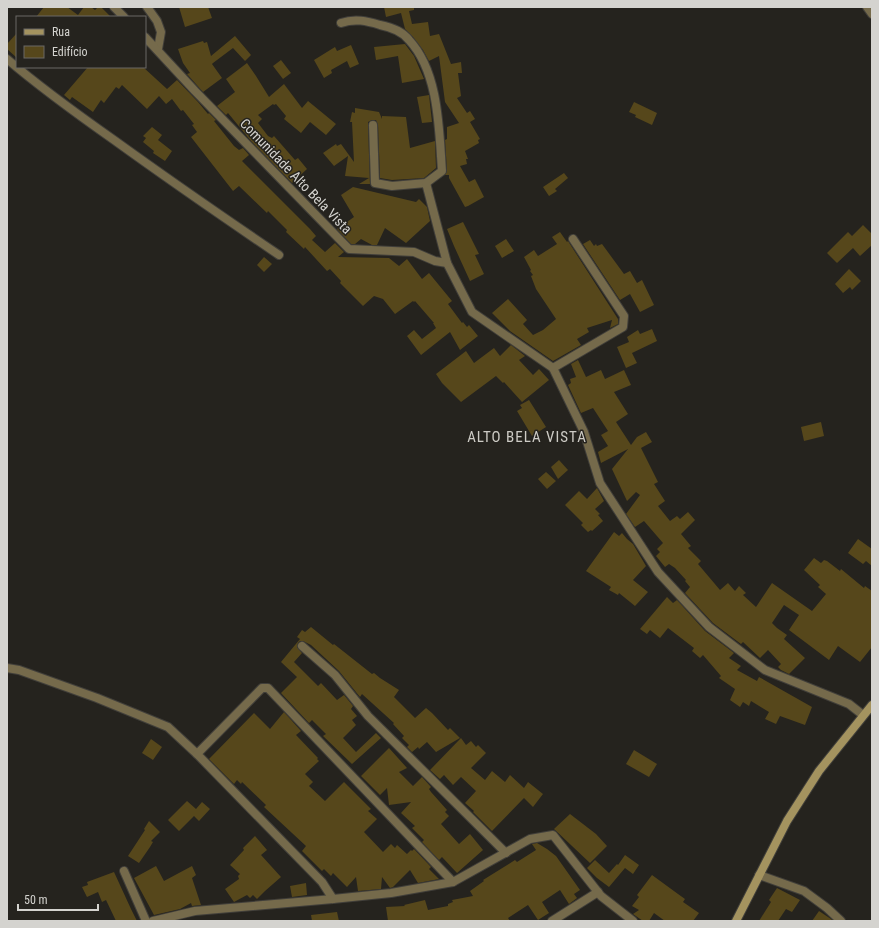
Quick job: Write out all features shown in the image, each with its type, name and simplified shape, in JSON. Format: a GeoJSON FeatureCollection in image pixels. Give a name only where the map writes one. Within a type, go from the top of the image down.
{"type":"FeatureCollection","features":[{"type":"Feature","properties":{"kind":"main road"},"geometry":{"type":"LineString","coordinates":[[736,921],[787,821],[819,771],[862,715],[872,705]]}},
{"type":"Feature","properties":{"kind":"street"},"geometry":{"type":"LineString","coordinates":[[114,7],[123,16]]}},
{"type":"Feature","properties":{"kind":"street"},"geometry":{"type":"LineString","coordinates":[[147,7],[157,21],[161,32],[158,49]]}},
{"type":"Feature","properties":{"kind":"street"},"geometry":{"type":"LineString","coordinates":[[867,7],[872,14]]}},
{"type":"Feature","properties":{"kind":"street"},"geometry":{"type":"LineString","coordinates":[[341,23],[351,19],[389,27],[409,39],[418,52],[428,72],[436,99],[442,171],[426,183],[392,186],[375,183],[373,125]]}},
{"type":"Feature","properties":{"kind":"street","name":"Comunidade Alto Bela Vista"},"geometry":{"type":"LineString","coordinates":[[146,38],[158,49],[195,91],[349,249],[414,252],[447,263]]}},
{"type":"Feature","properties":{"kind":"street"},"geometry":{"type":"LineString","coordinates":[[7,59],[16,67]]}},
{"type":"Feature","properties":{"kind":"street"},"geometry":{"type":"LineString","coordinates":[[17,68],[31,80],[84,119],[197,199],[279,254]]}},
{"type":"Feature","properties":{"kind":"street"},"geometry":{"type":"LineString","coordinates":[[426,183],[447,263],[472,312],[553,368],[584,432],[600,483],[658,572],[709,627],[765,670],[850,704],[862,715]]}},
{"type":"Feature","properties":{"kind":"street"},"geometry":{"type":"LineString","coordinates":[[553,368],[623,327],[624,316],[573,239]]}},
{"type":"Feature","properties":{"kind":"street"},"geometry":{"type":"LineString","coordinates":[[302,646],[335,675],[368,716],[506,853]]}},
{"type":"Feature","properties":{"kind":"street"},"geometry":{"type":"LineString","coordinates":[[7,668],[19,670],[97,698],[168,728],[196,754],[322,882],[333,899]]}},
{"type":"Feature","properties":{"kind":"street"},"geometry":{"type":"LineString","coordinates":[[196,754],[262,688],[268,688],[453,882]]}},
{"type":"Feature","properties":{"kind":"street"},"geometry":{"type":"LineString","coordinates":[[153,921],[177,918],[194,911],[391,893],[453,882],[530,839],[553,835],[601,896],[633,921]]}},
{"type":"Feature","properties":{"kind":"street"},"geometry":{"type":"LineString","coordinates":[[124,871],[146,921]]}},
{"type":"Feature","properties":{"kind":"street"},"geometry":{"type":"LineString","coordinates":[[759,874],[804,891],[827,908],[840,921]]}},
{"type":"Feature","properties":{"kind":"street"},"geometry":{"type":"LineString","coordinates":[[552,921],[598,892]]}},
{"type":"Feature","properties":{"kind":"building"},"geometry":{"type":"Polygon","coordinates":[[[44,7],[67,7],[78,15],[84,7],[91,7],[95,10],[98,7],[101,7],[110,16],[37,16],[44,7]]]}},
{"type":"Feature","properties":{"kind":"building"},"geometry":{"type":"Polygon","coordinates":[[[179,7],[208,7],[212,18],[185,27],[179,7]]]}},
{"type":"Feature","properties":{"kind":"building"},"geometry":{"type":"Polygon","coordinates":[[[384,7],[414,7],[414,10],[409,11],[412,24],[428,22],[430,36],[439,34],[451,64],[461,62],[462,73],[458,73],[461,96],[457,98],[467,113],[470,111],[475,119],[470,122],[480,139],[478,140],[479,143],[465,151],[468,159],[466,159],[467,164],[460,166],[469,182],[475,179],[484,197],[468,206],[465,207],[449,178],[449,175],[445,175],[447,171],[445,140],[447,139],[447,127],[459,123],[445,102],[439,56],[429,61],[423,50],[405,29],[401,13],[386,17],[384,7]]]}},
{"type":"Feature","properties":{"kind":"building"},"geometry":{"type":"Polygon","coordinates":[[[16,34],[16,57],[7,49],[7,44],[16,34]]]}},
{"type":"Feature","properties":{"kind":"building"},"geometry":{"type":"Polygon","coordinates":[[[235,36],[251,55],[245,61],[233,48],[213,63],[212,64],[222,78],[203,92],[187,74],[190,73],[183,63],[178,49],[203,41],[204,43],[207,42],[211,56],[235,36]]]}},
{"type":"Feature","properties":{"kind":"building"},"geometry":{"type":"Polygon","coordinates":[[[405,44],[414,56],[424,79],[402,83],[398,56],[376,60],[374,47],[405,44]]]}},
{"type":"Feature","properties":{"kind":"building"},"geometry":{"type":"Polygon","coordinates":[[[351,45],[359,64],[350,68],[347,61],[331,70],[332,73],[324,78],[314,60],[335,47],[337,51],[351,45]]]}},
{"type":"Feature","properties":{"kind":"building"},"geometry":{"type":"Polygon","coordinates":[[[281,60],[291,73],[283,79],[273,66],[281,60]]]}},
{"type":"Feature","properties":{"kind":"building"},"geometry":{"type":"Polygon","coordinates":[[[247,63],[269,97],[284,84],[302,108],[308,101],[336,124],[326,135],[310,122],[301,133],[284,119],[286,116],[276,104],[273,104],[258,115],[262,119],[258,123],[268,136],[272,138],[274,136],[295,160],[298,158],[307,169],[292,183],[251,141],[228,113],[226,115],[217,106],[235,92],[226,79],[247,63]]]}},
{"type":"Feature","properties":{"kind":"building"},"geometry":{"type":"Polygon","coordinates":[[[87,68],[144,68],[167,89],[177,80],[208,114],[209,113],[216,120],[214,121],[234,146],[239,150],[243,148],[249,155],[242,161],[310,229],[316,236],[312,240],[325,252],[335,243],[344,252],[338,257],[389,258],[399,266],[407,259],[422,279],[429,273],[452,301],[448,304],[462,323],[463,322],[467,327],[469,325],[478,336],[460,350],[450,332],[421,355],[407,336],[414,330],[422,339],[436,328],[434,323],[415,301],[395,314],[383,299],[374,296],[363,306],[340,283],[341,281],[330,269],[327,271],[305,247],[304,249],[286,232],[287,230],[268,211],[267,213],[239,186],[233,191],[191,137],[197,132],[192,125],[194,124],[172,99],[166,104],[159,96],[147,109],[122,85],[119,89],[116,87],[104,103],[101,100],[93,112],[72,97],[70,100],[64,95],[87,68]]]}},
{"type":"Feature","properties":{"kind":"building"},"geometry":{"type":"Polygon","coordinates":[[[429,95],[432,122],[422,123],[417,97],[429,95]]]}},
{"type":"Feature","properties":{"kind":"building"},"geometry":{"type":"Polygon","coordinates":[[[634,102],[657,113],[652,125],[635,117],[636,115],[629,112],[634,102]]]}},
{"type":"Feature","properties":{"kind":"building"},"geometry":{"type":"Polygon","coordinates":[[[355,108],[379,112],[382,119],[382,116],[406,117],[410,148],[435,141],[436,168],[424,178],[392,180],[380,178],[378,125],[376,120],[372,120],[368,122],[370,184],[359,184],[369,178],[345,176],[348,156],[334,166],[323,153],[336,144],[337,146],[341,144],[354,162],[352,122],[350,122],[352,112],[355,113],[355,108]]]}},
{"type":"Feature","properties":{"kind":"building"},"geometry":{"type":"Polygon","coordinates":[[[152,127],[162,135],[158,140],[172,151],[165,161],[153,153],[154,151],[143,142],[146,138],[143,136],[152,127]]]}},
{"type":"Feature","properties":{"kind":"building"},"geometry":{"type":"Polygon","coordinates":[[[564,173],[568,178],[555,189],[557,191],[549,196],[543,187],[564,173]]]}},
{"type":"Feature","properties":{"kind":"building"},"geometry":{"type":"Polygon","coordinates":[[[353,187],[416,202],[419,199],[427,207],[430,221],[406,243],[385,228],[377,245],[372,245],[361,239],[355,244],[351,244],[337,229],[354,217],[341,195],[353,187]]]}},
{"type":"Feature","properties":{"kind":"building"},"geometry":{"type":"Polygon","coordinates":[[[463,222],[479,254],[475,255],[484,274],[470,281],[447,229],[463,222]]]}},
{"type":"Feature","properties":{"kind":"building"},"geometry":{"type":"Polygon","coordinates":[[[863,225],[872,234],[872,245],[860,256],[853,248],[837,263],[827,253],[848,232],[852,236],[863,225]]]}},
{"type":"Feature","properties":{"kind":"building"},"geometry":{"type":"Polygon","coordinates":[[[560,232],[567,242],[568,241],[618,319],[618,324],[610,328],[612,320],[587,328],[589,332],[577,339],[581,345],[553,361],[510,331],[492,313],[508,299],[527,320],[523,324],[533,335],[543,330],[556,319],[536,289],[531,276],[533,275],[524,257],[534,250],[538,256],[557,244],[552,237],[560,232]]]}},
{"type":"Feature","properties":{"kind":"building"},"geometry":{"type":"Polygon","coordinates":[[[506,239],[514,251],[502,258],[495,246],[506,239]]]}},
{"type":"Feature","properties":{"kind":"building"},"geometry":{"type":"Polygon","coordinates":[[[590,240],[594,246],[596,244],[597,246],[602,244],[624,274],[630,271],[637,283],[642,280],[654,305],[640,312],[630,294],[620,300],[583,244],[590,240]]]}},
{"type":"Feature","properties":{"kind":"building"},"geometry":{"type":"Polygon","coordinates":[[[264,257],[272,264],[264,272],[257,265],[264,257]]]}},
{"type":"Feature","properties":{"kind":"building"},"geometry":{"type":"Polygon","coordinates":[[[849,269],[861,281],[852,290],[850,287],[843,293],[835,284],[849,269]]]}},
{"type":"Feature","properties":{"kind":"building"},"geometry":{"type":"Polygon","coordinates":[[[652,329],[657,341],[632,353],[637,363],[626,368],[617,347],[629,342],[627,337],[638,330],[640,334],[652,329]]]}},
{"type":"Feature","properties":{"kind":"building"},"geometry":{"type":"Polygon","coordinates":[[[511,345],[525,356],[519,360],[533,375],[539,369],[549,380],[522,402],[504,382],[503,383],[496,376],[461,402],[442,383],[436,374],[466,351],[474,363],[494,348],[500,356],[511,345]]]}},
{"type":"Feature","properties":{"kind":"building"},"geometry":{"type":"Polygon","coordinates":[[[578,360],[586,377],[601,370],[605,379],[624,370],[631,385],[614,392],[628,414],[616,422],[631,445],[637,437],[646,432],[652,442],[641,448],[658,482],[654,484],[665,501],[658,506],[670,521],[677,516],[680,519],[688,512],[695,520],[681,534],[691,546],[688,548],[701,561],[698,564],[720,590],[728,583],[735,591],[739,586],[746,593],[743,595],[756,607],[772,583],[812,611],[826,594],[818,587],[820,585],[804,570],[814,558],[821,563],[824,560],[827,561],[840,571],[841,569],[864,588],[865,586],[872,591],[872,647],[860,662],[838,646],[829,660],[789,630],[799,615],[784,605],[772,623],[787,635],[784,639],[805,658],[789,674],[778,667],[781,664],[768,650],[760,658],[743,642],[741,644],[713,623],[685,593],[690,587],[685,581],[686,580],[669,564],[665,567],[656,556],[660,552],[657,549],[663,543],[644,521],[635,527],[626,514],[640,495],[636,492],[627,501],[612,469],[628,449],[601,463],[598,452],[608,446],[601,435],[608,431],[593,408],[581,413],[568,385],[571,383],[570,379],[576,377],[571,364],[578,360]]]}},
{"type":"Feature","properties":{"kind":"building"},"geometry":{"type":"Polygon","coordinates":[[[529,400],[546,427],[532,436],[517,411],[522,408],[520,405],[529,400]]]}},
{"type":"Feature","properties":{"kind":"building"},"geometry":{"type":"Polygon","coordinates":[[[821,422],[824,436],[804,441],[801,427],[821,422]]]}},
{"type":"Feature","properties":{"kind":"building"},"geometry":{"type":"Polygon","coordinates":[[[559,460],[568,470],[558,479],[551,467],[559,460]]]}},
{"type":"Feature","properties":{"kind":"building"},"geometry":{"type":"Polygon","coordinates":[[[546,472],[556,481],[547,489],[538,479],[546,472]]]}},
{"type":"Feature","properties":{"kind":"building"},"geometry":{"type":"Polygon","coordinates":[[[597,488],[604,501],[595,509],[600,514],[598,515],[603,521],[592,531],[591,530],[588,532],[581,525],[583,523],[565,505],[579,491],[587,499],[597,488]]]}},
{"type":"Feature","properties":{"kind":"building"},"geometry":{"type":"Polygon","coordinates":[[[614,532],[619,536],[622,533],[633,544],[646,566],[633,580],[648,592],[635,606],[619,593],[618,595],[609,590],[611,587],[586,571],[614,532]]]}},
{"type":"Feature","properties":{"kind":"building"},"geometry":{"type":"Polygon","coordinates":[[[858,539],[872,549],[872,566],[866,561],[863,564],[848,553],[858,539]]]}},
{"type":"Feature","properties":{"kind":"building"},"geometry":{"type":"Polygon","coordinates":[[[667,597],[673,603],[677,600],[705,631],[734,653],[729,658],[741,666],[737,670],[757,681],[759,677],[812,707],[805,725],[780,716],[776,724],[765,719],[769,712],[751,701],[749,706],[743,702],[740,707],[730,700],[735,689],[719,678],[721,676],[703,655],[700,658],[692,651],[694,648],[668,628],[660,638],[650,630],[647,634],[640,629],[667,597]]]}},
{"type":"Feature","properties":{"kind":"building"},"geometry":{"type":"Polygon","coordinates":[[[311,627],[372,674],[374,673],[399,690],[394,697],[415,718],[426,708],[448,730],[450,728],[460,738],[436,752],[427,742],[419,749],[418,747],[412,752],[407,747],[409,745],[402,738],[404,736],[393,724],[394,723],[362,694],[360,697],[339,671],[311,645],[300,641],[297,647],[302,653],[294,662],[318,686],[321,683],[337,700],[344,695],[353,706],[351,709],[357,716],[352,720],[356,725],[343,738],[356,752],[376,733],[381,738],[352,764],[323,736],[326,734],[312,720],[309,723],[281,693],[297,677],[281,662],[300,639],[297,637],[302,630],[305,632],[311,627]]]}},
{"type":"Feature","properties":{"kind":"building"},"geometry":{"type":"Polygon","coordinates":[[[284,712],[301,731],[296,735],[318,758],[317,759],[319,761],[305,774],[313,782],[309,786],[325,801],[344,782],[371,809],[368,811],[377,819],[364,832],[383,852],[391,844],[395,848],[397,845],[407,854],[414,849],[431,867],[429,869],[439,879],[418,883],[410,870],[393,887],[390,888],[382,877],[381,889],[358,891],[356,877],[347,887],[333,873],[331,876],[324,869],[322,871],[302,851],[306,846],[264,807],[266,805],[242,782],[241,784],[237,780],[234,784],[209,759],[254,713],[270,729],[284,712]]]}},
{"type":"Feature","properties":{"kind":"building"},"geometry":{"type":"Polygon","coordinates":[[[461,738],[466,745],[471,741],[476,747],[478,745],[486,753],[471,768],[485,780],[492,771],[505,782],[510,775],[524,788],[528,782],[543,794],[533,807],[524,798],[492,831],[465,803],[476,791],[461,777],[453,785],[444,775],[440,779],[430,770],[461,738]]]}},
{"type":"Feature","properties":{"kind":"building"},"geometry":{"type":"Polygon","coordinates":[[[151,739],[162,747],[153,760],[142,753],[151,739]]]}},
{"type":"Feature","properties":{"kind":"building"},"geometry":{"type":"Polygon","coordinates":[[[389,748],[407,768],[399,772],[413,786],[422,777],[431,787],[429,789],[447,810],[445,812],[449,816],[441,824],[459,844],[470,834],[483,850],[457,873],[442,857],[439,860],[422,842],[424,840],[412,828],[415,826],[401,813],[411,802],[389,805],[387,788],[380,795],[361,776],[389,748]]]}},
{"type":"Feature","properties":{"kind":"building"},"geometry":{"type":"Polygon","coordinates":[[[634,750],[657,764],[649,777],[626,764],[634,750]]]}},
{"type":"Feature","properties":{"kind":"building"},"geometry":{"type":"Polygon","coordinates":[[[187,801],[196,809],[202,802],[210,809],[199,821],[194,816],[179,831],[168,820],[187,801]]]}},
{"type":"Feature","properties":{"kind":"building"},"geometry":{"type":"Polygon","coordinates":[[[570,814],[596,834],[607,846],[590,863],[554,829],[570,814]]]}},
{"type":"Feature","properties":{"kind":"building"},"geometry":{"type":"Polygon","coordinates":[[[149,821],[160,832],[151,841],[153,842],[139,863],[128,856],[145,830],[144,829],[149,821]]]}},
{"type":"Feature","properties":{"kind":"building"},"geometry":{"type":"Polygon","coordinates":[[[255,836],[267,850],[261,855],[281,877],[257,899],[253,895],[250,898],[247,895],[234,902],[225,889],[239,879],[238,876],[240,874],[230,865],[244,850],[243,848],[255,836]]]}},
{"type":"Feature","properties":{"kind":"building"},"geometry":{"type":"Polygon","coordinates":[[[537,843],[556,856],[580,890],[574,894],[577,898],[569,904],[560,890],[542,902],[549,913],[538,920],[528,905],[508,918],[510,921],[388,921],[386,907],[405,906],[404,905],[425,900],[428,910],[448,906],[448,904],[453,902],[452,900],[473,896],[470,891],[484,881],[483,880],[515,860],[517,862],[536,850],[532,844],[537,843]]]}},
{"type":"Feature","properties":{"kind":"building"},"geometry":{"type":"Polygon","coordinates":[[[625,855],[639,865],[633,874],[625,868],[609,887],[587,868],[595,860],[609,873],[617,864],[618,865],[625,855]]]}},
{"type":"Feature","properties":{"kind":"building"},"geometry":{"type":"Polygon","coordinates":[[[156,866],[164,881],[192,866],[196,875],[192,878],[201,905],[192,906],[191,903],[180,909],[154,915],[134,878],[156,866]]]}},
{"type":"Feature","properties":{"kind":"building"},"geometry":{"type":"Polygon","coordinates":[[[114,872],[137,921],[116,921],[106,900],[102,902],[98,892],[87,897],[82,887],[88,885],[87,882],[114,872]]]}},
{"type":"Feature","properties":{"kind":"building"},"geometry":{"type":"Polygon","coordinates":[[[652,875],[685,899],[683,902],[699,913],[693,921],[665,921],[654,913],[649,921],[643,921],[633,914],[639,910],[632,906],[639,897],[637,895],[652,875]]]}},
{"type":"Feature","properties":{"kind":"building"},"geometry":{"type":"Polygon","coordinates":[[[306,883],[307,895],[292,897],[290,886],[306,883]]]}},
{"type":"Feature","properties":{"kind":"building"},"geometry":{"type":"Polygon","coordinates":[[[777,888],[800,900],[792,912],[786,909],[778,921],[759,921],[771,902],[769,900],[777,888]]]}},
{"type":"Feature","properties":{"kind":"building"},"geometry":{"type":"Polygon","coordinates":[[[819,911],[831,919],[833,921],[812,921],[819,911]]]}},
{"type":"Feature","properties":{"kind":"building"},"geometry":{"type":"Polygon","coordinates":[[[337,912],[339,921],[312,921],[311,915],[337,912]]]}},
{"type":"Feature","properties":{"kind":"district","name":"ALTO BELA VISTA"},"geometry":{"type":"Point","coordinates":[527,437]}}]}
